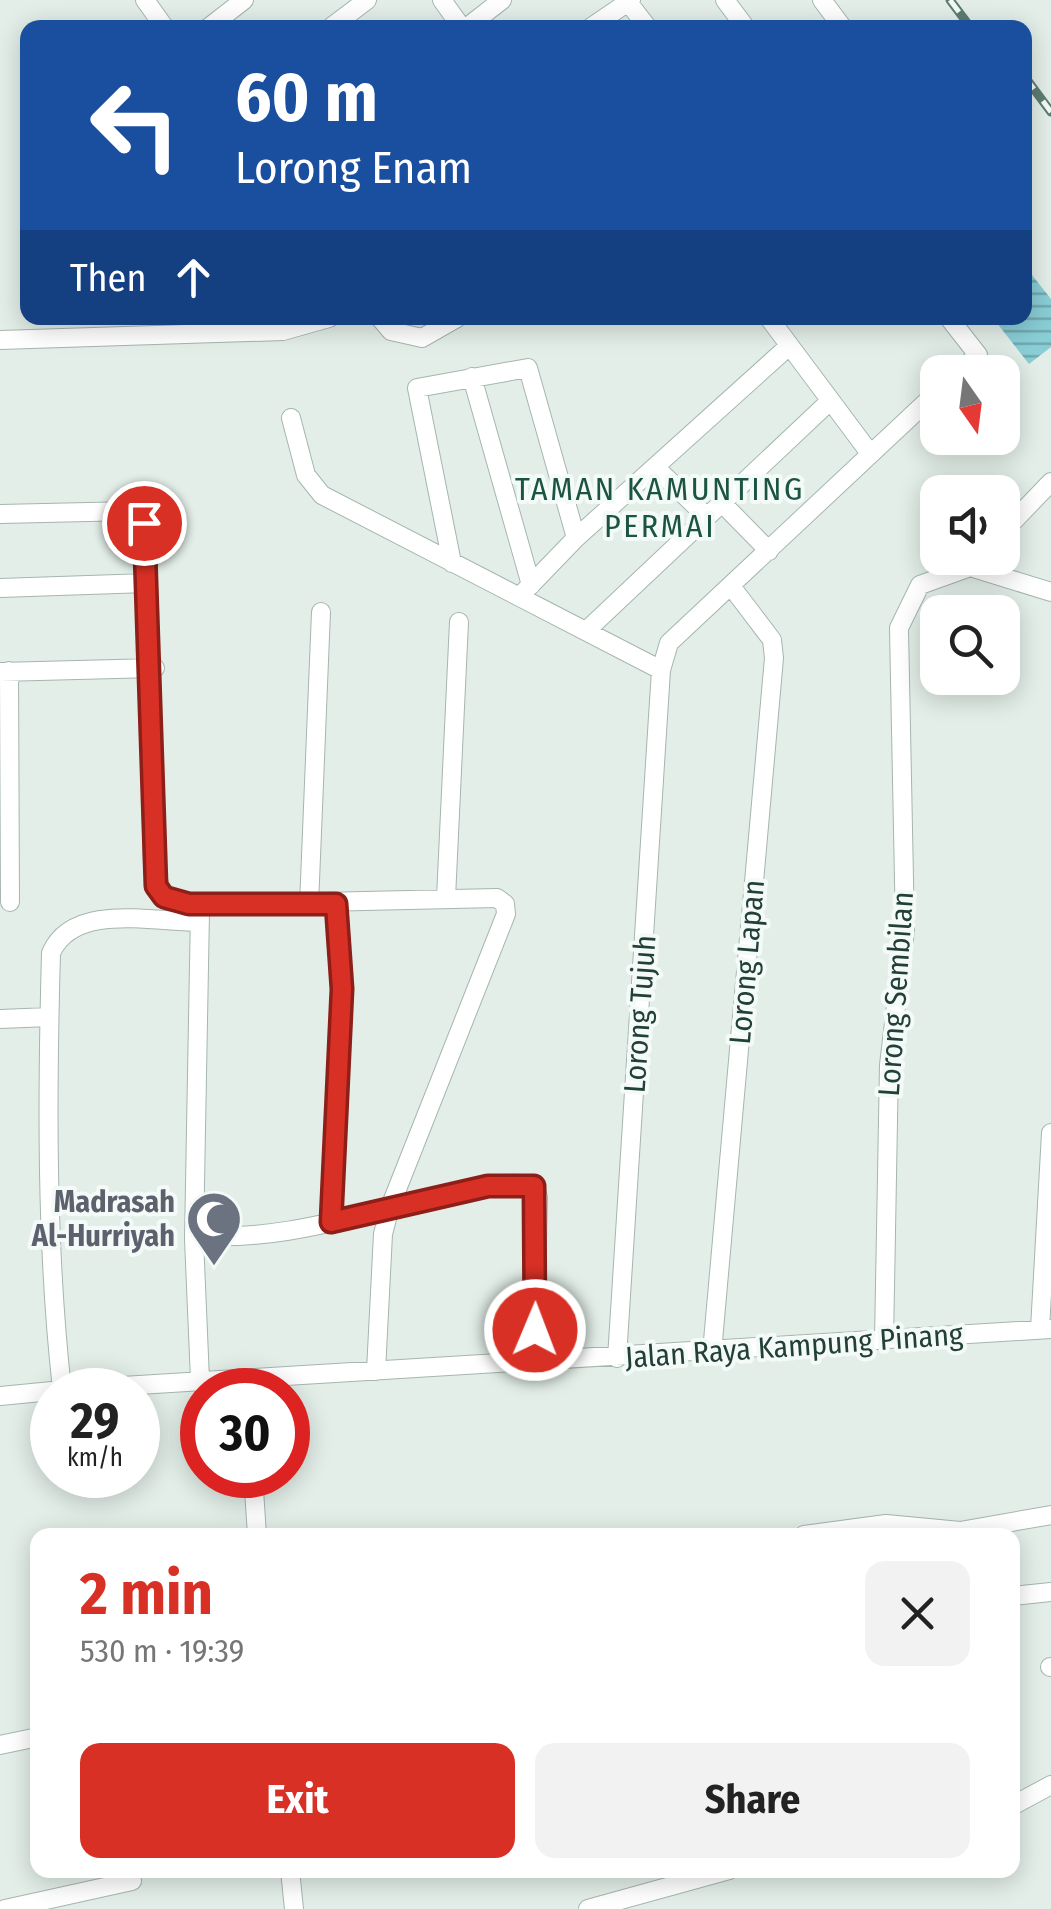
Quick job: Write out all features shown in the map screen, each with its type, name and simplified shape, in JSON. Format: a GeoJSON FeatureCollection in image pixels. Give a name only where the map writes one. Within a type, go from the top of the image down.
{"type":"FeatureCollection","features":[{"type":"Feature","properties":{"kind":"street"},"geometry":{"type":"LineString","coordinates":[[218,20],[244,0]]}},
{"type":"Feature","properties":{"kind":"street"},"geometry":{"type":"LineString","coordinates":[[341,20],[367,0]]}},
{"type":"Feature","properties":{"kind":"street"},"geometry":{"type":"LineString","coordinates":[[442,0],[458,20]]}},
{"type":"Feature","properties":{"kind":"street"},"geometry":{"type":"LineString","coordinates":[[475,20],[502,0]]}},
{"type":"Feature","properties":{"kind":"street"},"geometry":{"type":"LineString","coordinates":[[602,20],[629,1]]}},
{"type":"Feature","properties":{"kind":"street"},"geometry":{"type":"LineString","coordinates":[[0,340],[282,331],[304,325]]}},
{"type":"Feature","properties":{"kind":"street"},"geometry":{"type":"LineString","coordinates":[[386,325],[391,331],[422,338],[444,325]]}},
{"type":"Feature","properties":{"kind":"street"},"geometry":{"type":"LineString","coordinates":[[774,325],[869,452]]}},
{"type":"Feature","properties":{"kind":"street"},"geometry":{"type":"LineString","coordinates":[[954,325],[978,355]]}},
{"type":"Feature","properties":{"kind":"street"},"geometry":{"type":"LineString","coordinates":[[525,591],[576,538],[789,346]]}},
{"type":"Feature","properties":{"kind":"street"},"geometry":{"type":"LineString","coordinates":[[452,563],[417,388],[528,368],[576,538]]}},
{"type":"Feature","properties":{"kind":"street"},"geometry":{"type":"LineString","coordinates":[[472,377],[525,591]]}},
{"type":"Feature","properties":{"kind":"street"},"geometry":{"type":"LineString","coordinates":[[586,631],[830,400]]}},
{"type":"Feature","properties":{"kind":"street"},"geometry":{"type":"LineString","coordinates":[[291,418],[306,476],[322,494],[452,563],[525,591],[586,631],[662,670],[670,643],[680,628],[732,586],[920,407]]}},
{"type":"Feature","properties":{"kind":"street"},"geometry":{"type":"LineString","coordinates":[[655,467],[706,516]]}},
{"type":"Feature","properties":{"kind":"street"},"geometry":{"type":"LineString","coordinates":[[1020,514],[1051,482]]}},
{"type":"Feature","properties":{"kind":"street"},"geometry":{"type":"LineString","coordinates":[[721,502],[769,551]]}},
{"type":"Feature","properties":{"kind":"street"},"geometry":{"type":"LineString","coordinates":[[0,514],[132,511],[144,523],[151,668],[153,866],[164,897],[200,914]]}},
{"type":"Feature","properties":{"kind":"street","name":"Lorong Sembilan"},"geometry":{"type":"LineString","coordinates":[[884,1341],[889,1065],[906,930],[899,628],[920,585],[943,575]]}},
{"type":"Feature","properties":{"kind":"street"},"geometry":{"type":"LineString","coordinates":[[1007,575],[1051,592]]}},
{"type":"Feature","properties":{"kind":"street"},"geometry":{"type":"LineString","coordinates":[[0,588],[147,584]]}},
{"type":"Feature","properties":{"kind":"street","name":"Lorong Lapan"},"geometry":{"type":"LineString","coordinates":[[712,1352],[774,658],[772,640],[732,586]]}},
{"type":"Feature","properties":{"kind":"street"},"geometry":{"type":"LineString","coordinates":[[309,905],[321,612]]}},
{"type":"Feature","properties":{"kind":"street"},"geometry":{"type":"LineString","coordinates":[[446,898],[459,622]]}},
{"type":"Feature","properties":{"kind":"street"},"geometry":{"type":"LineString","coordinates":[[10,902],[4,671],[151,668]]}},
{"type":"Feature","properties":{"kind":"street","name":"Lorong Tujuh"},"geometry":{"type":"LineString","coordinates":[[617,1358],[662,670]]}},
{"type":"Feature","properties":{"kind":"street"},"geometry":{"type":"LineString","coordinates":[[57,1368],[49,1016],[52,952],[58,938],[73,925],[91,920],[309,905],[497,898],[505,904],[506,914],[390,1207],[383,1234],[376,1371]]}},
{"type":"Feature","properties":{"kind":"street"},"geometry":{"type":"LineString","coordinates":[[331,1222],[342,989],[336,904]]}},
{"type":"Feature","properties":{"kind":"street"},"geometry":{"type":"LineString","coordinates":[[200,914],[194,1235],[200,1368]]}},
{"type":"Feature","properties":{"kind":"street"},"geometry":{"type":"LineString","coordinates":[[0,1019],[49,1016]]}},
{"type":"Feature","properties":{"kind":"street"},"geometry":{"type":"LineString","coordinates":[[1045,1329],[1051,1132]]}},
{"type":"Feature","properties":{"kind":"street"},"geometry":{"type":"LineString","coordinates":[[194,1235],[236,1238],[331,1222],[488,1186],[534,1186],[538,1198],[534,1362]]}},
{"type":"Feature","properties":{"kind":"street","name":"Jalan Raya Kampung Pinang"},"geometry":{"type":"LineString","coordinates":[[310,1378],[1045,1329]]}},
{"type":"Feature","properties":{"kind":"street","name":"Jalan Raya Kampung Pinang"},"geometry":{"type":"LineString","coordinates":[[0,1396],[30,1393]]}},
{"type":"Feature","properties":{"kind":"street"},"geometry":{"type":"LineString","coordinates":[[255,1498],[257,1528]]}},
{"type":"Feature","properties":{"kind":"street"},"geometry":{"type":"LineString","coordinates":[[980,1528],[1051,1514]]}},
{"type":"Feature","properties":{"kind":"street"},"geometry":{"type":"LineString","coordinates":[[856,1528],[886,1524],[923,1528]]}},
{"type":"Feature","properties":{"kind":"street"},"geometry":{"type":"LineString","coordinates":[[1020,1595],[1051,1592]]}},
{"type":"Feature","properties":{"kind":"street"},"geometry":{"type":"LineString","coordinates":[[0,1744],[30,1738]]}},
{"type":"Feature","properties":{"kind":"street"},"geometry":{"type":"LineString","coordinates":[[1020,1802],[1051,1785]]}},
{"type":"Feature","properties":{"kind":"street"},"geometry":{"type":"LineString","coordinates":[[291,1878],[294,1909]]}},
{"type":"Feature","properties":{"kind":"street"},"geometry":{"type":"LineString","coordinates":[[588,1909],[700,1878]]}},
{"type":"Feature","properties":{"kind":"street"},"geometry":{"type":"LineString","coordinates":[[5,1909],[132,1881]]}},
{"type":"Feature","properties":{"kind":"water"},"geometry":{"type":"Polygon","coordinates":[[[1032,275],[1051,299],[1051,347],[1029,364],[998,325],[1032,325],[1032,275]]]}},
{"type":"Feature","properties":{"kind":"railway"},"geometry":{"type":"LineString","coordinates":[[950,0],[965,20]]}},
{"type":"Feature","properties":{"kind":"railway"},"geometry":{"type":"LineString","coordinates":[[1032,86],[1051,112]]}},
{"type":"Feature","properties":{"kind":"place","name":"Madrasah Al-Hurriyah"},"geometry":{"type":"Point","coordinates":[214,1268]}},
{"type":"Feature","properties":{"kind":"district","name":"TAMAN KAMUNTING PERMAI"},"geometry":{"type":"Point","coordinates":[660,508]}},
{"type":"Feature","properties":{"kind":"route"},"geometry":{"type":"LineString","coordinates":[[144,523],[156,886],[164,897],[176,903],[336,904],[342,989],[331,1222],[488,1186],[534,1186],[538,1198],[535,1330]]}}]}
